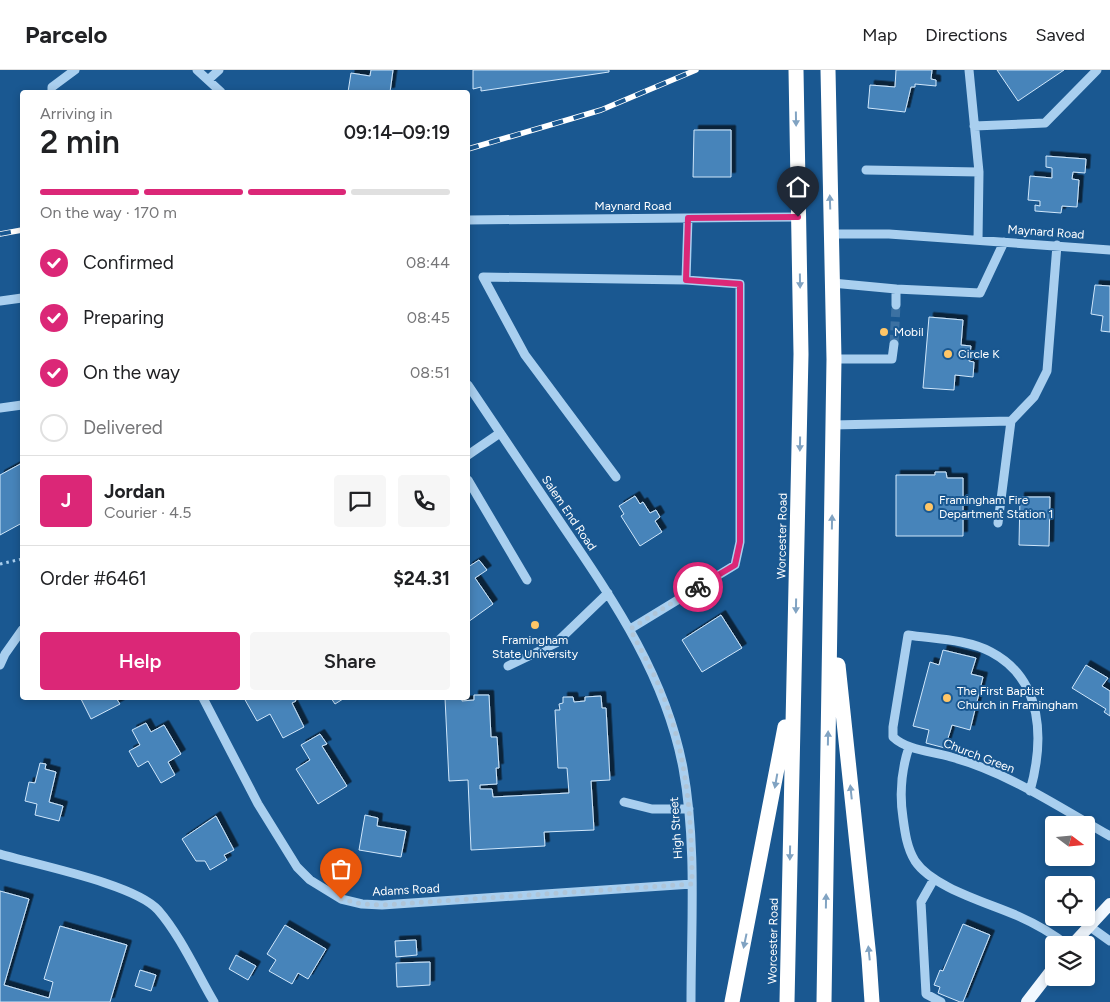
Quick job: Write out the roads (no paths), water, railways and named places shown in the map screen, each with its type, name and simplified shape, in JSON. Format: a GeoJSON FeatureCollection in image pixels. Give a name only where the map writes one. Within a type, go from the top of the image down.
{"type":"FeatureCollection","features":[{"type":"Feature","properties":{"kind":"highway","name":"Worcester Road"},"geometry":{"type":"LineString","coordinates":[[787,1002],[801,354],[796,70]]}},
{"type":"Feature","properties":{"kind":"highway"},"geometry":{"type":"LineString","coordinates":[[824,1002],[834,359],[828,70]]}},
{"type":"Feature","properties":{"kind":"highway"},"geometry":{"type":"LineString","coordinates":[[831,571],[840,687],[872,1002]]}},
{"type":"Feature","properties":{"kind":"highway"},"geometry":{"type":"LineString","coordinates":[[732,1002],[775,786],[794,664]]}},
{"type":"Feature","properties":{"kind":"main road"},"geometry":{"type":"LineString","coordinates":[[1095,920],[1110,904]]}},
{"type":"Feature","properties":{"kind":"main road"},"geometry":{"type":"LineString","coordinates":[[1080,936],[1089,926]]}},
{"type":"Feature","properties":{"kind":"main road"},"geometry":{"type":"LineString","coordinates":[[1026,1002],[1045,978]]}},
{"type":"Feature","properties":{"kind":"street"},"geometry":{"type":"LineString","coordinates":[[52,90],[52,87],[76,70]]}},
{"type":"Feature","properties":{"kind":"street"},"geometry":{"type":"LineString","coordinates":[[197,70],[219,90]]}},
{"type":"Feature","properties":{"kind":"street"},"geometry":{"type":"LineString","coordinates":[[208,80],[219,70]]}},
{"type":"Feature","properties":{"kind":"street"},"geometry":{"type":"LineString","coordinates":[[969,70],[978,172],[978,240]]}},
{"type":"Feature","properties":{"kind":"street"},"geometry":{"type":"LineString","coordinates":[[974,126],[1045,123],[1097,70]]}},
{"type":"Feature","properties":{"kind":"street"},"geometry":{"type":"LineString","coordinates":[[866,170],[978,172]]}},
{"type":"Feature","properties":{"kind":"street","name":"Maynard Road"},"geometry":{"type":"LineString","coordinates":[[470,220],[798,217]]}},
{"type":"Feature","properties":{"kind":"street"},"geometry":{"type":"LineString","coordinates":[[686,280],[688,218]]}},
{"type":"Feature","properties":{"kind":"street","name":"Maynard Road"},"geometry":{"type":"LineString","coordinates":[[831,234],[889,234],[1110,250]]}},
{"type":"Feature","properties":{"kind":"street"},"geometry":{"type":"LineString","coordinates":[[832,283],[896,289],[980,293],[1004,242]]}},
{"type":"Feature","properties":{"kind":"street"},"geometry":{"type":"LineString","coordinates":[[998,523],[1011,421],[1034,398],[1047,371],[1057,245]]}},
{"type":"Feature","properties":{"kind":"street"},"geometry":{"type":"LineString","coordinates":[[616,477],[525,355],[483,277],[686,280],[740,284],[740,542],[735,565],[630,629]]}},
{"type":"Feature","properties":{"kind":"street"},"geometry":{"type":"LineString","coordinates":[[896,289],[896,305]]}},
{"type":"Feature","properties":{"kind":"street"},"geometry":{"type":"LineString","coordinates":[[0,301],[20,298]]}},
{"type":"Feature","properties":{"kind":"street"},"geometry":{"type":"LineString","coordinates":[[834,359],[892,359],[894,344]]}},
{"type":"Feature","properties":{"kind":"street","name":"Salem End Road"},"geometry":{"type":"LineString","coordinates":[[470,388],[608,593],[646,658]]}},
{"type":"Feature","properties":{"kind":"street"},"geometry":{"type":"LineString","coordinates":[[0,408],[20,405]]}},
{"type":"Feature","properties":{"kind":"street"},"geometry":{"type":"LineString","coordinates":[[833,425],[1011,421]]}},
{"type":"Feature","properties":{"kind":"street"},"geometry":{"type":"LineString","coordinates":[[470,454],[500,433]]}},
{"type":"Feature","properties":{"kind":"street"},"geometry":{"type":"LineString","coordinates":[[470,483],[527,580]]}},
{"type":"Feature","properties":{"kind":"street"},"geometry":{"type":"LineString","coordinates":[[508,666],[556,643],[608,593]]}},
{"type":"Feature","properties":{"kind":"street"},"geometry":{"type":"LineString","coordinates":[[0,665],[5,654],[20,633]]}},
{"type":"Feature","properties":{"kind":"street"},"geometry":{"type":"LineString","coordinates":[[1030,791],[1039,754],[1039,729],[1035,709],[1027,689],[1016,673],[990,652],[974,646],[908,635],[892,727],[894,737],[909,747],[900,784],[905,834],[909,850],[916,863],[934,878],[1020,917],[1055,936]]}},
{"type":"Feature","properties":{"kind":"street","name":"High Street"},"geometry":{"type":"LineString","coordinates":[[646,658],[663,695],[674,732],[689,809],[692,884],[691,1002]]}},
{"type":"Feature","properties":{"kind":"street","name":"Adams Road"},"geometry":{"type":"LineString","coordinates":[[204,700],[285,851],[310,880],[341,899],[362,904],[382,905],[692,884]]}},
{"type":"Feature","properties":{"kind":"street","name":"Church Green"},"geometry":{"type":"LineString","coordinates":[[909,747],[952,757],[982,768],[1030,791],[1110,836]]}},
{"type":"Feature","properties":{"kind":"street"},"geometry":{"type":"LineString","coordinates":[[624,802],[652,809],[689,809]]}},
{"type":"Feature","properties":{"kind":"street"},"geometry":{"type":"LineString","coordinates":[[0,854],[118,887],[146,900],[166,921],[214,1002]]}},
{"type":"Feature","properties":{"kind":"street"},"geometry":{"type":"LineString","coordinates":[[934,878],[921,902],[926,994],[941,1002]]}},
{"type":"Feature","properties":{"kind":"street"},"geometry":{"type":"LineString","coordinates":[[1089,926],[1110,941]]}},
{"type":"Feature","properties":{"kind":"tunnel"},"geometry":{"type":"LineString","coordinates":[[894,344],[896,305]]}},
{"type":"Feature","properties":{"kind":"railway"},"geometry":{"type":"LineString","coordinates":[[470,148],[601,110],[696,70]]}},
{"type":"Feature","properties":{"kind":"railway"},"geometry":{"type":"LineString","coordinates":[[0,234],[20,230]]}},
{"type":"Feature","properties":{"kind":"place","name":"Mobil"},"geometry":{"type":"Point","coordinates":[884,332]}},
{"type":"Feature","properties":{"kind":"place","name":"Circle K"},"geometry":{"type":"Point","coordinates":[948,354]}},
{"type":"Feature","properties":{"kind":"place","name":"Framingham Fire Department Station 1"},"geometry":{"type":"Point","coordinates":[929,507]}},
{"type":"Feature","properties":{"kind":"place","name":"Framingham State University"},"geometry":{"type":"Point","coordinates":[535,625]}},
{"type":"Feature","properties":{"kind":"place","name":"The First Baptist Church in Framingham"},"geometry":{"type":"Point","coordinates":[947,698]}}]}
